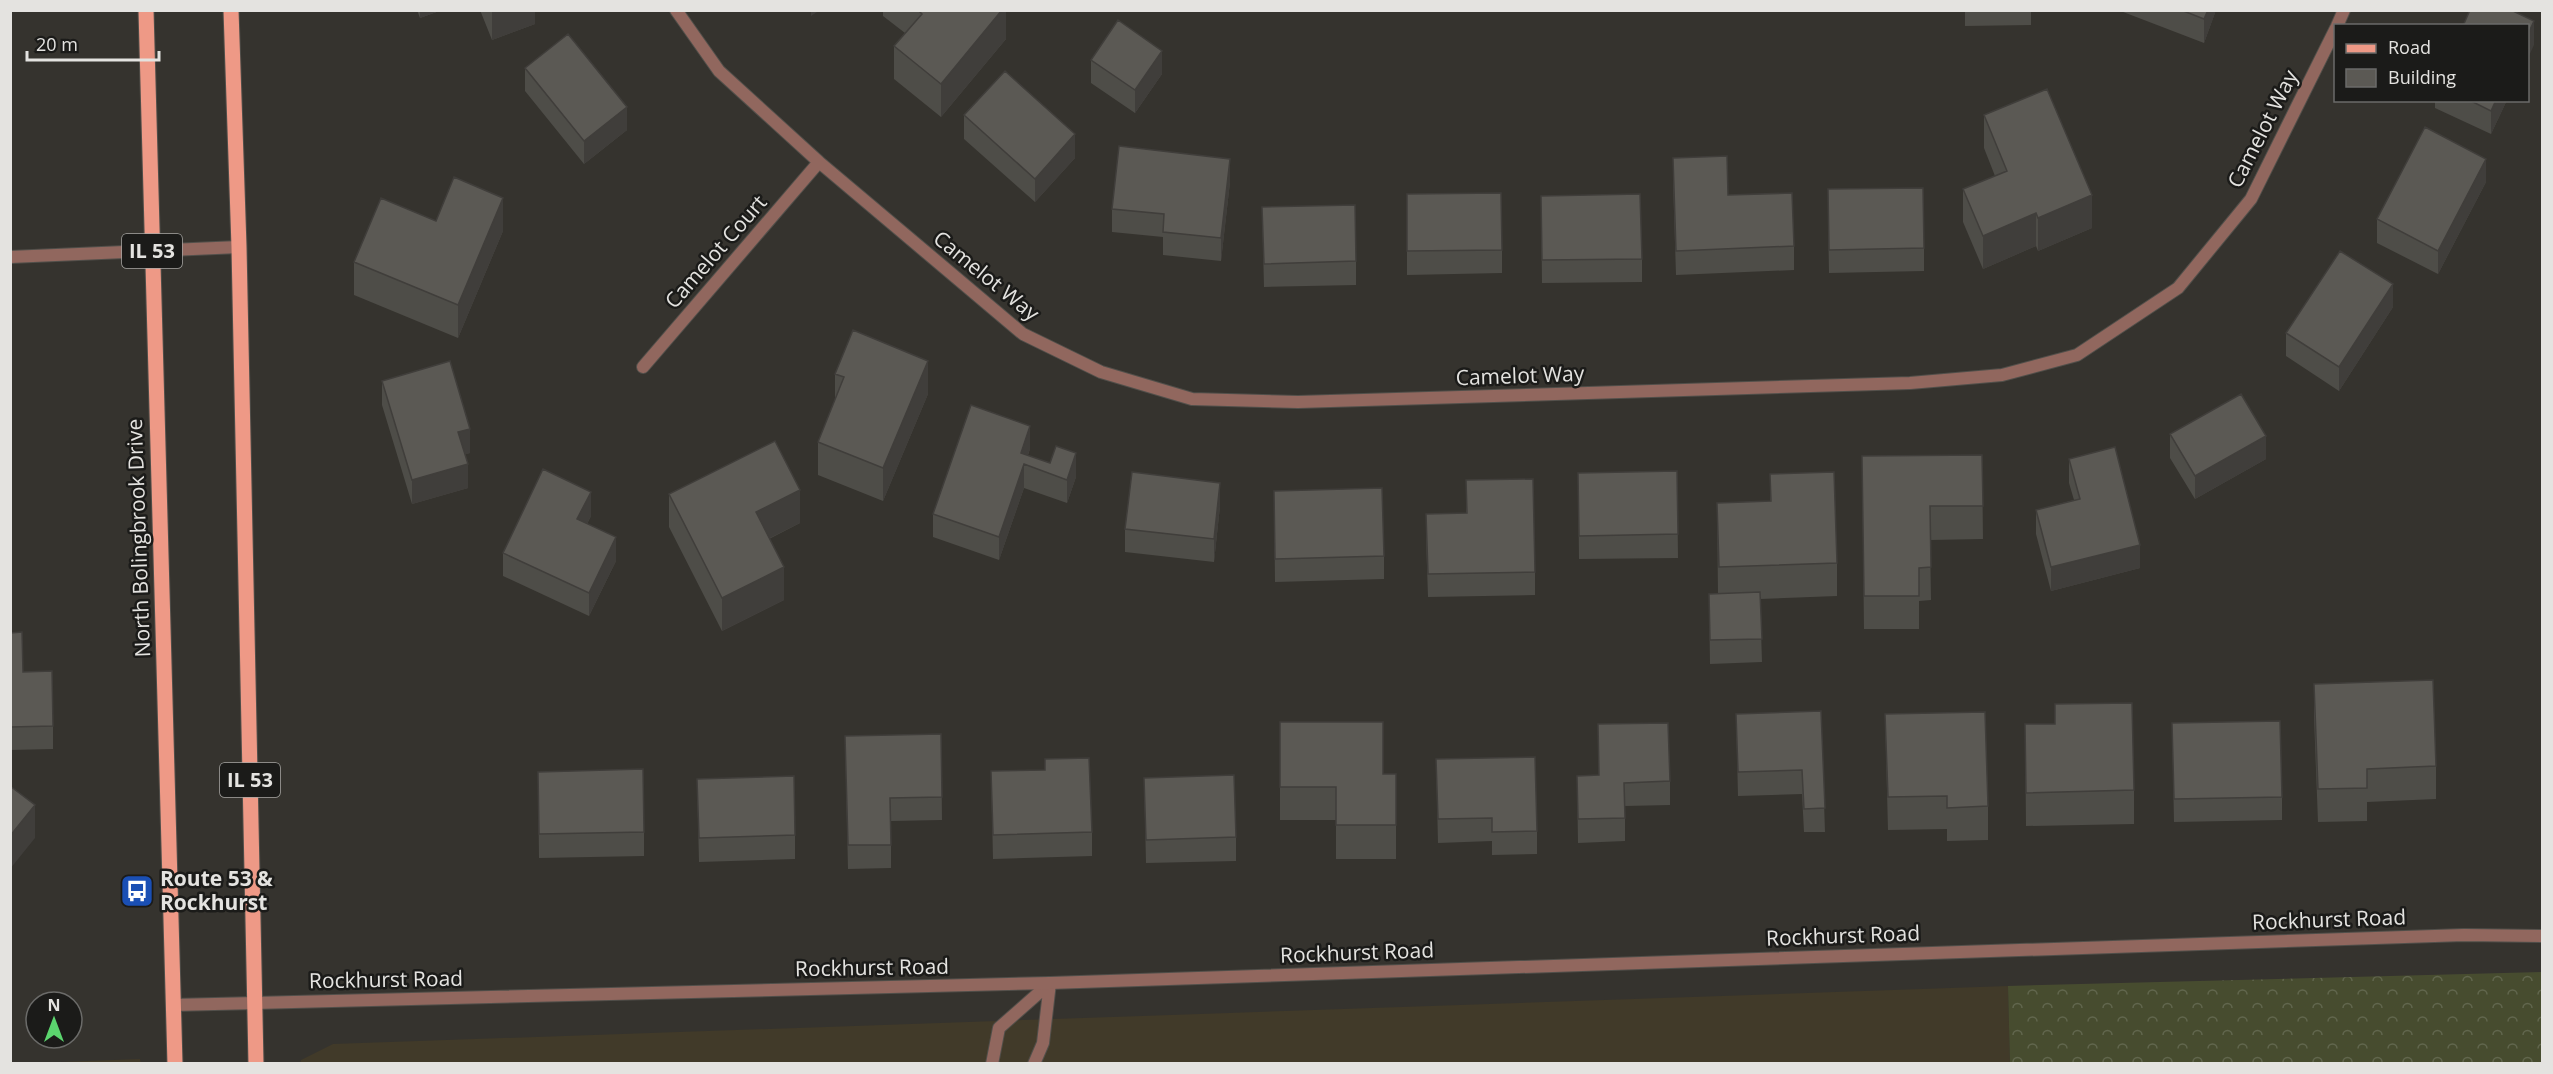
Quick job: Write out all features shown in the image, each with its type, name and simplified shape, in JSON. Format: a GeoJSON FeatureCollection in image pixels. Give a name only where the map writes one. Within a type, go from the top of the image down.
{"type":"FeatureCollection","features":[{"type":"Feature","properties":{"kind":"main road","name":"North Bolingbrook Drive"},"geometry":{"type":"LineString","coordinates":[[146,10],[175,1064]]}},
{"type":"Feature","properties":{"kind":"main road","name":"IL 53"},"geometry":{"type":"LineString","coordinates":[[231,10],[239,247],[256,1064]]}},
{"type":"Feature","properties":{"kind":"street","name":"Camelot Way"},"geometry":{"type":"LineString","coordinates":[[676,10],[719,71],[819,162],[1023,334],[1101,372],[1192,399],[1322,402],[1910,383],[2002,375],[2077,355],[2178,288],[2251,200],[2334,31]]}},
{"type":"Feature","properties":{"kind":"street","name":"Camelot Way"},"geometry":{"type":"LineString","coordinates":[[2337,24],[2344,10]]}},
{"type":"Feature","properties":{"kind":"street","name":"Camelot Court"},"geometry":{"type":"LineString","coordinates":[[643,367],[819,162]]}},
{"type":"Feature","properties":{"kind":"street"},"geometry":{"type":"LineString","coordinates":[[10,256],[239,247]]}},
{"type":"Feature","properties":{"kind":"street","name":"Rockhurst Road"},"geometry":{"type":"LineString","coordinates":[[173,1005],[1050,983],[2464,934],[2542,936]]}},
{"type":"Feature","properties":{"kind":"street"},"geometry":{"type":"LineString","coordinates":[[992,1064],[999,1028],[1050,983]]}},
{"type":"Feature","properties":{"kind":"street"},"geometry":{"type":"LineString","coordinates":[[1034,1064],[1043,1043],[1050,983]]}},
{"type":"Feature","properties":{"kind":"shaded area"},"geometry":{"type":"Polygon","coordinates":[[[2008,986],[2010,1064],[300,1064],[301,1060],[333,1044],[2008,986]]]}},
{"type":"Feature","properties":{"kind":"shaded area"},"geometry":{"type":"Polygon","coordinates":[[[140,1059],[141,1064],[35,1063],[140,1059]]]}},
{"type":"Feature","properties":{"kind":"green space"},"geometry":{"type":"Polygon","coordinates":[[[2542,972],[2542,1063],[2010,1063],[2008,986],[2542,972]]]}},
{"type":"Feature","properties":{"kind":"building"},"geometry":{"type":"Polygon","coordinates":[[[918,10],[1002,10],[941,84],[894,46],[922,14],[918,10]]]}},
{"type":"Feature","properties":{"kind":"building"},"geometry":{"type":"Polygon","coordinates":[[[2181,10],[2208,10],[2204,19],[2181,10]]]}},
{"type":"Feature","properties":{"kind":"building"},"geometry":{"type":"Polygon","coordinates":[[[2470,10],[2511,10],[2534,21],[2529,32],[2529,24],[2464,24],[2470,10]]]}},
{"type":"Feature","properties":{"kind":"building"},"geometry":{"type":"Polygon","coordinates":[[[1118,20],[1162,51],[1135,90],[1091,60],[1118,20]]]}},
{"type":"Feature","properties":{"kind":"building"},"geometry":{"type":"Polygon","coordinates":[[[568,34],[627,107],[584,141],[525,68],[568,34]]]}},
{"type":"Feature","properties":{"kind":"building"},"geometry":{"type":"Polygon","coordinates":[[[1005,71],[1075,134],[1035,179],[964,115],[1005,71]]]}},
{"type":"Feature","properties":{"kind":"building"},"geometry":{"type":"Polygon","coordinates":[[[2047,89],[2092,195],[2038,218],[2036,213],[1983,236],[1963,189],[2007,171],[1984,115],[2047,89]]]}},
{"type":"Feature","properties":{"kind":"building"},"geometry":{"type":"Polygon","coordinates":[[[2473,102],[2495,102],[2491,111],[2473,102]]]}},
{"type":"Feature","properties":{"kind":"building"},"geometry":{"type":"Polygon","coordinates":[[[2425,127],[2486,159],[2438,251],[2377,219],[2425,127]]]}},
{"type":"Feature","properties":{"kind":"building"},"geometry":{"type":"Polygon","coordinates":[[[1119,146],[1230,159],[1221,238],[1163,232],[1164,214],[1112,209],[1119,146]]]}},
{"type":"Feature","properties":{"kind":"building"},"geometry":{"type":"Polygon","coordinates":[[[1727,156],[1728,195],[1792,193],[1794,246],[1676,251],[1673,158],[1727,156]]]}},
{"type":"Feature","properties":{"kind":"building"},"geometry":{"type":"Polygon","coordinates":[[[454,177],[503,198],[458,305],[354,262],[381,198],[436,221],[454,177]]]}},
{"type":"Feature","properties":{"kind":"building"},"geometry":{"type":"Polygon","coordinates":[[[1923,188],[1924,248],[1829,250],[1828,189],[1923,188]]]}},
{"type":"Feature","properties":{"kind":"building"},"geometry":{"type":"Polygon","coordinates":[[[1501,193],[1502,250],[1407,251],[1407,194],[1501,193]]]}},
{"type":"Feature","properties":{"kind":"building"},"geometry":{"type":"Polygon","coordinates":[[[1640,194],[1642,259],[1542,260],[1541,196],[1640,194]]]}},
{"type":"Feature","properties":{"kind":"building"},"geometry":{"type":"Polygon","coordinates":[[[1355,205],[1356,261],[1264,264],[1262,207],[1355,205]]]}},
{"type":"Feature","properties":{"kind":"building"},"geometry":{"type":"Polygon","coordinates":[[[2340,251],[2393,284],[2339,367],[2286,333],[2340,251]]]}},
{"type":"Feature","properties":{"kind":"building"},"geometry":{"type":"Polygon","coordinates":[[[853,330],[928,361],[883,468],[818,442],[844,377],[835,374],[853,330]]]}},
{"type":"Feature","properties":{"kind":"building"},"geometry":{"type":"Polygon","coordinates":[[[450,361],[470,429],[458,432],[468,464],[412,480],[382,381],[450,361]]]}},
{"type":"Feature","properties":{"kind":"building"},"geometry":{"type":"Polygon","coordinates":[[[2241,394],[2266,436],[2195,476],[2170,434],[2241,394]]]}},
{"type":"Feature","properties":{"kind":"building"},"geometry":{"type":"Polygon","coordinates":[[[971,405],[1030,426],[1021,453],[1050,463],[1056,446],[1076,453],[1067,480],[1024,464],[999,537],[933,514],[971,405]]]}},
{"type":"Feature","properties":{"kind":"building"},"geometry":{"type":"Polygon","coordinates":[[[775,441],[800,490],[756,512],[784,567],[722,598],[669,494],[775,441]]]}},
{"type":"Feature","properties":{"kind":"building"},"geometry":{"type":"Polygon","coordinates":[[[2115,447],[2140,545],[2051,567],[2036,510],[2080,499],[2069,459],[2115,447]]]}},
{"type":"Feature","properties":{"kind":"building"},"geometry":{"type":"Polygon","coordinates":[[[1982,455],[1983,506],[1930,506],[1931,567],[1919,568],[1919,596],[1864,596],[1862,456],[1982,455]]]}},
{"type":"Feature","properties":{"kind":"building"},"geometry":{"type":"Polygon","coordinates":[[[543,469],[591,492],[577,519],[616,537],[589,593],[503,553],[543,469]]]}},
{"type":"Feature","properties":{"kind":"building"},"geometry":{"type":"Polygon","coordinates":[[[1677,471],[1678,534],[1579,536],[1578,473],[1677,471]]]}},
{"type":"Feature","properties":{"kind":"building"},"geometry":{"type":"Polygon","coordinates":[[[1132,472],[1220,483],[1214,539],[1125,529],[1132,472]]]}},
{"type":"Feature","properties":{"kind":"building"},"geometry":{"type":"Polygon","coordinates":[[[1834,472],[1837,563],[1719,567],[1717,503],[1771,501],[1770,474],[1834,472]]]}},
{"type":"Feature","properties":{"kind":"building"},"geometry":{"type":"Polygon","coordinates":[[[1533,479],[1535,572],[1428,574],[1426,514],[1467,513],[1466,480],[1533,479]]]}},
{"type":"Feature","properties":{"kind":"building"},"geometry":{"type":"Polygon","coordinates":[[[1382,488],[1384,556],[1275,559],[1274,491],[1382,488]]]}},
{"type":"Feature","properties":{"kind":"building"},"geometry":{"type":"Polygon","coordinates":[[[1760,592],[1762,639],[1710,640],[1709,594],[1760,592]]]}},
{"type":"Feature","properties":{"kind":"building"},"geometry":{"type":"Polygon","coordinates":[[[22,632],[23,672],[52,671],[53,726],[10,727],[10,633],[22,632]]]}},
{"type":"Feature","properties":{"kind":"building"},"geometry":{"type":"Polygon","coordinates":[[[2433,680],[2436,766],[2367,769],[2367,788],[2318,789],[2314,684],[2433,680]]]}},
{"type":"Feature","properties":{"kind":"building"},"geometry":{"type":"Polygon","coordinates":[[[2132,703],[2134,790],[2026,793],[2025,724],[2055,724],[2055,704],[2132,703]]]}},
{"type":"Feature","properties":{"kind":"building"},"geometry":{"type":"Polygon","coordinates":[[[1821,711],[1825,808],[1804,809],[1802,770],[1738,772],[1736,714],[1821,711]]]}},
{"type":"Feature","properties":{"kind":"building"},"geometry":{"type":"Polygon","coordinates":[[[1985,712],[1988,806],[1947,808],[1947,796],[1888,797],[1885,714],[1985,712]]]}},
{"type":"Feature","properties":{"kind":"building"},"geometry":{"type":"Polygon","coordinates":[[[2280,721],[2282,797],[2174,799],[2172,723],[2280,721]]]}},
{"type":"Feature","properties":{"kind":"building"},"geometry":{"type":"Polygon","coordinates":[[[1280,722],[1383,722],[1383,774],[1396,774],[1396,825],[1336,825],[1336,787],[1280,787],[1280,722]]]}},
{"type":"Feature","properties":{"kind":"building"},"geometry":{"type":"Polygon","coordinates":[[[1668,723],[1670,781],[1624,783],[1625,818],[1578,819],[1577,776],[1599,775],[1598,724],[1668,723]]]}},
{"type":"Feature","properties":{"kind":"building"},"geometry":{"type":"Polygon","coordinates":[[[941,734],[942,797],[890,798],[891,845],[848,845],[845,736],[941,734]]]}},
{"type":"Feature","properties":{"kind":"building"},"geometry":{"type":"Polygon","coordinates":[[[1535,757],[1537,831],[1492,832],[1492,818],[1438,819],[1436,759],[1535,757]]]}},
{"type":"Feature","properties":{"kind":"building"},"geometry":{"type":"Polygon","coordinates":[[[1089,758],[1092,832],[993,835],[991,771],[1045,770],[1045,759],[1089,758]]]}},
{"type":"Feature","properties":{"kind":"building"},"geometry":{"type":"Polygon","coordinates":[[[643,769],[644,832],[539,834],[538,772],[643,769]]]}},
{"type":"Feature","properties":{"kind":"building"},"geometry":{"type":"Polygon","coordinates":[[[1234,775],[1236,837],[1146,840],[1144,778],[1234,775]]]}},
{"type":"Feature","properties":{"kind":"building"},"geometry":{"type":"Polygon","coordinates":[[[794,776],[795,835],[699,838],[697,779],[794,776]]]}},
{"type":"Feature","properties":{"kind":"building"},"geometry":{"type":"Polygon","coordinates":[[[10,786],[35,805],[10,836],[10,786]]]}},
{"type":"Feature","properties":{"kind":"place","name":"Route 53 & Rockhurst"},"geometry":{"type":"Point","coordinates":[137,891]}}]}
